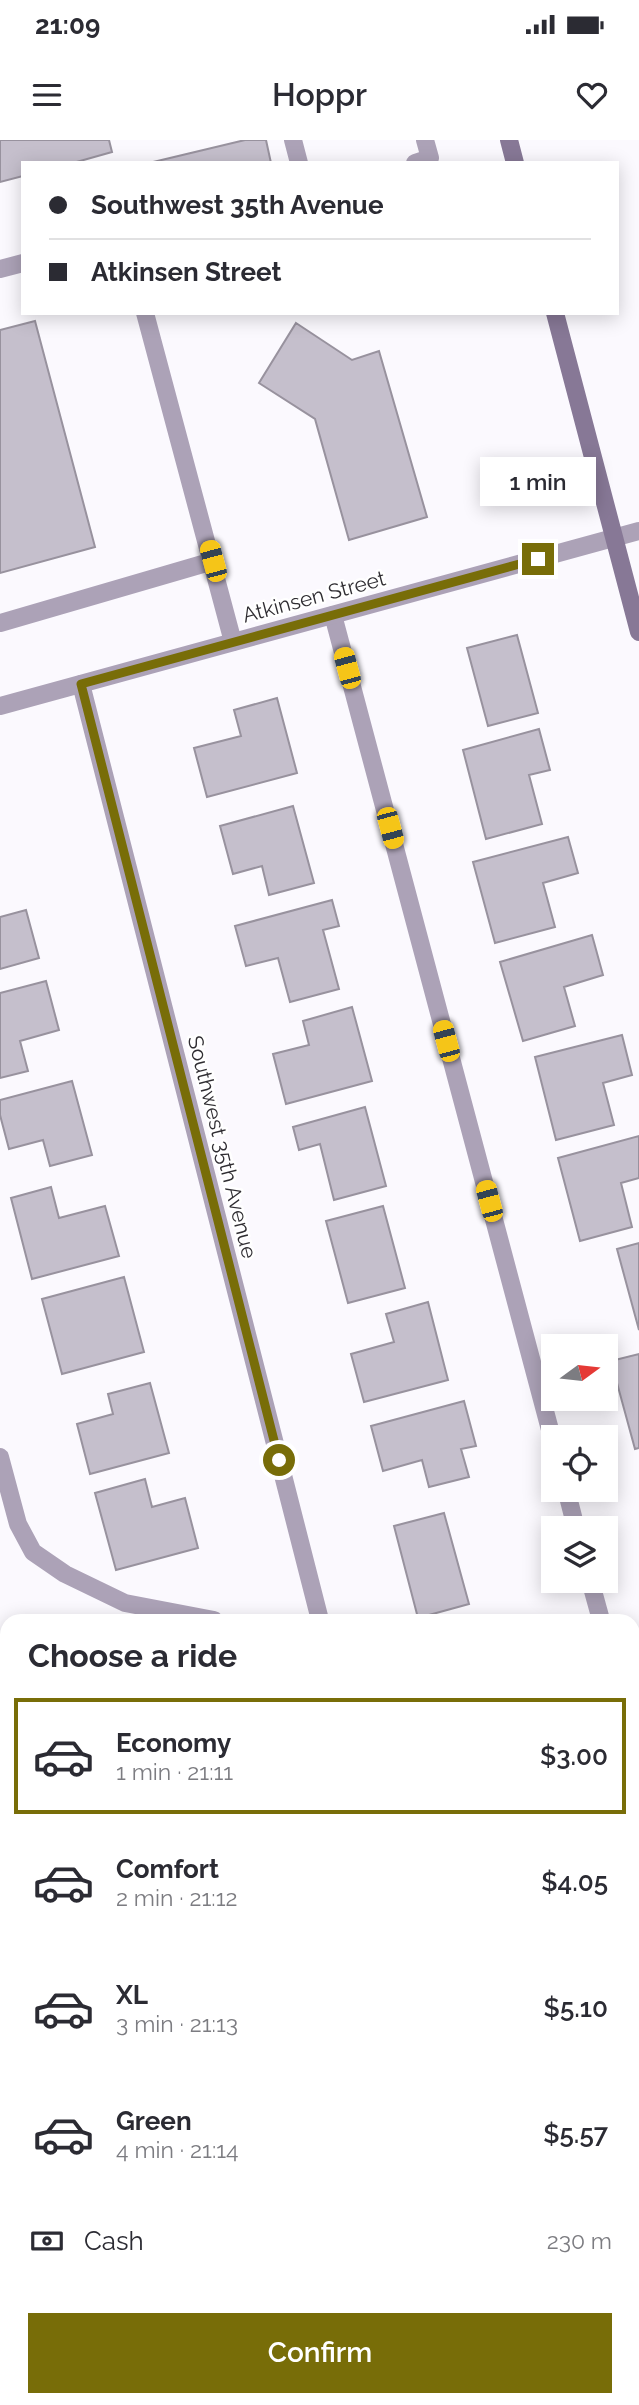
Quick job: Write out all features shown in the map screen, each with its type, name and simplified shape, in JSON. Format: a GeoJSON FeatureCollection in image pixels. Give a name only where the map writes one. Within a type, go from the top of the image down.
{"type":"FeatureCollection","features":[{"type":"Feature","properties":{"kind":"main road"},"geometry":{"type":"LineString","coordinates":[[509,140],[515,161]]}},
{"type":"Feature","properties":{"kind":"main road"},"geometry":{"type":"LineString","coordinates":[[556,315],[639,632]]}},
{"type":"Feature","properties":{"kind":"street"},"geometry":{"type":"LineString","coordinates":[[293,140],[298,161]]}},
{"type":"Feature","properties":{"kind":"street"},"geometry":{"type":"LineString","coordinates":[[421,161],[430,158],[425,140]]}},
{"type":"Feature","properties":{"kind":"street"},"geometry":{"type":"LineString","coordinates":[[0,269],[21,264]]}},
{"type":"Feature","properties":{"kind":"street"},"geometry":{"type":"LineString","coordinates":[[146,315],[233,642]]}},
{"type":"Feature","properties":{"kind":"street","name":"Atkinsen Street"},"geometry":{"type":"LineString","coordinates":[[0,706],[639,531]]}},
{"type":"Feature","properties":{"kind":"street"},"geometry":{"type":"LineString","coordinates":[[0,622],[213,561]]}},
{"type":"Feature","properties":{"kind":"street"},"geometry":{"type":"LineString","coordinates":[[333,615],[549,1425]]}},
{"type":"Feature","properties":{"kind":"street","name":"Southwest 35th Avenue"},"geometry":{"type":"LineString","coordinates":[[81,684],[318,1614]]}},
{"type":"Feature","properties":{"kind":"street"},"geometry":{"type":"LineString","coordinates":[[0,1457],[18,1524],[33,1552],[65,1574],[125,1603],[183,1614]]}},
{"type":"Feature","properties":{"kind":"street"},"geometry":{"type":"LineString","coordinates":[[594,1593],[599,1614]]}},
{"type":"Feature","properties":{"kind":"building"},"geometry":{"type":"Polygon","coordinates":[[[0,140],[109,140],[112,152],[80,161],[21,161],[21,177],[0,182],[0,140]]]}},
{"type":"Feature","properties":{"kind":"building"},"geometry":{"type":"Polygon","coordinates":[[[245,140],[266,140],[271,161],[157,161],[245,140]]]}},
{"type":"Feature","properties":{"kind":"building"},"geometry":{"type":"Polygon","coordinates":[[[35,321],[95,547],[0,573],[0,330],[35,321]]]}},
{"type":"Feature","properties":{"kind":"building"},"geometry":{"type":"Polygon","coordinates":[[[296,323],[352,360],[379,351],[427,517],[349,540],[315,419],[259,383],[296,323]]]}},
{"type":"Feature","properties":{"kind":"building"},"geometry":{"type":"Polygon","coordinates":[[[517,635],[538,713],[488,726],[467,648],[517,635]]]}},
{"type":"Feature","properties":{"kind":"building"},"geometry":{"type":"Polygon","coordinates":[[[277,698],[297,773],[207,797],[194,748],[241,736],[234,710],[277,698]]]}},
{"type":"Feature","properties":{"kind":"building"},"geometry":{"type":"Polygon","coordinates":[[[539,729],[550,770],[529,775],[542,824],[486,839],[463,750],[539,729]]]}},
{"type":"Feature","properties":{"kind":"building"},"geometry":{"type":"Polygon","coordinates":[[[293,806],[314,883],[269,895],[262,866],[233,874],[220,826],[293,806]]]}},
{"type":"Feature","properties":{"kind":"building"},"geometry":{"type":"Polygon","coordinates":[[[568,837],[578,873],[543,883],[555,927],[495,943],[473,862],[568,837]]]}},
{"type":"Feature","properties":{"kind":"building"},"geometry":{"type":"Polygon","coordinates":[[[332,900],[339,926],[323,930],[339,989],[290,1002],[278,958],[246,966],[235,926],[332,900]]]}},
{"type":"Feature","properties":{"kind":"building"},"geometry":{"type":"Polygon","coordinates":[[[26,910],[39,958],[0,969],[0,917],[26,910]]]}},
{"type":"Feature","properties":{"kind":"building"},"geometry":{"type":"Polygon","coordinates":[[[592,935],[603,975],[564,987],[575,1026],[523,1041],[500,962],[592,935]]]}},
{"type":"Feature","properties":{"kind":"building"},"geometry":{"type":"Polygon","coordinates":[[[46,981],[59,1030],[20,1041],[28,1071],[0,1078],[0,993],[46,981]]]}},
{"type":"Feature","properties":{"kind":"building"},"geometry":{"type":"Polygon","coordinates":[[[352,1007],[372,1081],[286,1104],[273,1054],[309,1045],[303,1021],[352,1007]]]}},
{"type":"Feature","properties":{"kind":"building"},"geometry":{"type":"Polygon","coordinates":[[[622,1035],[632,1075],[603,1083],[614,1125],[556,1140],[535,1057],[622,1035]]]}},
{"type":"Feature","properties":{"kind":"building"},"geometry":{"type":"Polygon","coordinates":[[[72,1081],[92,1155],[50,1166],[43,1140],[9,1149],[0,1115],[0,1100],[72,1081]]]}},
{"type":"Feature","properties":{"kind":"building"},"geometry":{"type":"Polygon","coordinates":[[[365,1107],[386,1186],[334,1200],[320,1144],[299,1150],[293,1127],[365,1107]]]}},
{"type":"Feature","properties":{"kind":"building"},"geometry":{"type":"Polygon","coordinates":[[[639,1136],[639,1178],[621,1183],[632,1227],[580,1241],[558,1158],[639,1136]]]}},
{"type":"Feature","properties":{"kind":"building"},"geometry":{"type":"Polygon","coordinates":[[[51,1187],[59,1218],[105,1206],[119,1256],[32,1279],[11,1198],[51,1187]]]}},
{"type":"Feature","properties":{"kind":"building"},"geometry":{"type":"Polygon","coordinates":[[[383,1206],[405,1288],[348,1303],[326,1221],[383,1206]]]}},
{"type":"Feature","properties":{"kind":"building"},"geometry":{"type":"Polygon","coordinates":[[[639,1243],[639,1330],[617,1249],[639,1243]]]}},
{"type":"Feature","properties":{"kind":"building"},"geometry":{"type":"Polygon","coordinates":[[[124,1277],[144,1352],[62,1374],[42,1299],[124,1277]]]}},
{"type":"Feature","properties":{"kind":"building"},"geometry":{"type":"Polygon","coordinates":[[[428,1302],[448,1380],[364,1402],[351,1354],[394,1342],[386,1314],[428,1302]]]}},
{"type":"Feature","properties":{"kind":"building"},"geometry":{"type":"Polygon","coordinates":[[[639,1354],[639,1448],[635,1449],[618,1387],[618,1359],[639,1354]]]}},
{"type":"Feature","properties":{"kind":"building"},"geometry":{"type":"Polygon","coordinates":[[[150,1383],[169,1453],[90,1474],[77,1424],[113,1414],[108,1394],[150,1383]]]}},
{"type":"Feature","properties":{"kind":"building"},"geometry":{"type":"Polygon","coordinates":[[[464,1401],[476,1446],[461,1449],[469,1477],[429,1487],[422,1460],[383,1471],[371,1426],[464,1401]]]}},
{"type":"Feature","properties":{"kind":"building"},"geometry":{"type":"Polygon","coordinates":[[[145,1479],[152,1507],[185,1498],[198,1548],[116,1570],[95,1493],[145,1479]]]}},
{"type":"Feature","properties":{"kind":"building"},"geometry":{"type":"Polygon","coordinates":[[[444,1513],[469,1604],[433,1614],[417,1614],[394,1526],[444,1513]]]}},
{"type":"Feature","properties":{"kind":"route"},"geometry":{"type":"LineString","coordinates":[[279,1460],[81,684],[538,559]]}}]}
